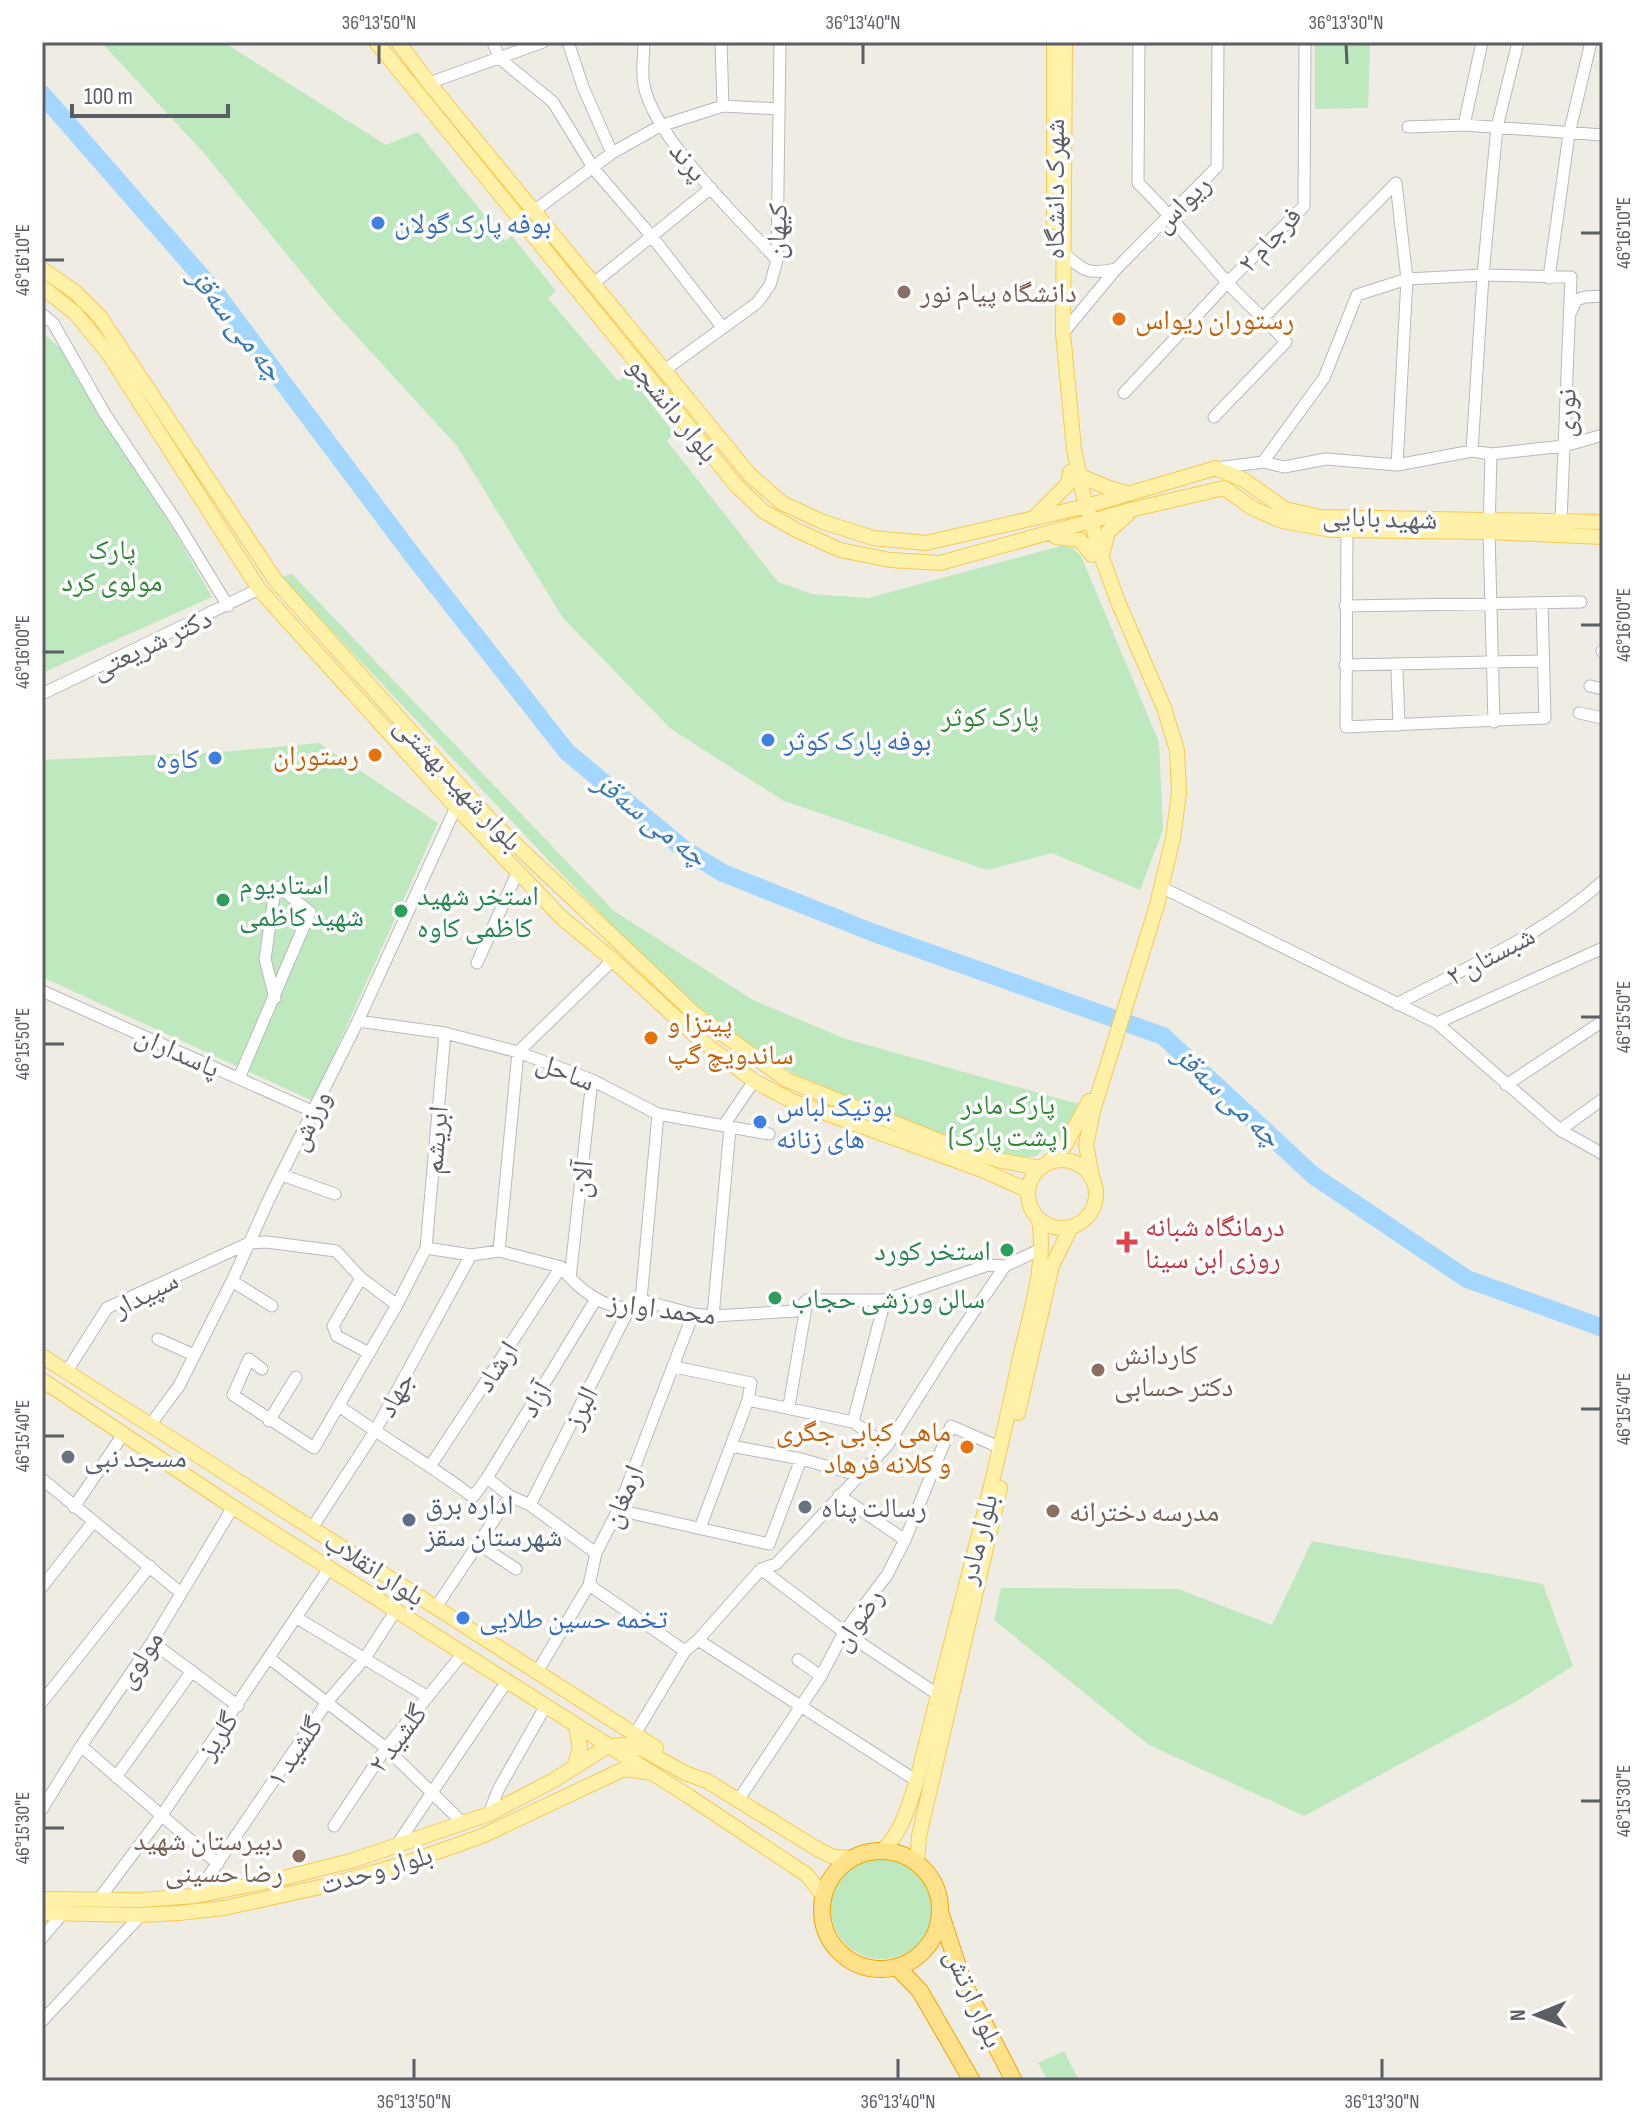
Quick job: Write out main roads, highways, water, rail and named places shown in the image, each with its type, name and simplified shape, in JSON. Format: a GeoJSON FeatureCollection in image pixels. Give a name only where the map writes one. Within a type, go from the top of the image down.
{"type":"FeatureCollection","features":[{"type":"Feature","properties":{"kind":"highway"},"geometry":{"type":"LineString","coordinates":[[883,1850],[901,1853],[917,1862],[935,1884],[941,1912],[932,1941],[911,1962],[897,1967],[879,1969],[862,1966],[847,1958],[834,1946],[822,1914],[823,1896],[833,1874],[851,1858],[866,1852],[883,1850]]}},
{"type":"Feature","properties":{"kind":"highway","name":"بلوار ارتش"},"geometry":{"type":"LineString","coordinates":[[941,1912],[963,1982],[1014,2081]]}},
{"type":"Feature","properties":{"kind":"highway","name":"بلوار ارتش"},"geometry":{"type":"LineString","coordinates":[[897,1967],[920,1991],[972,2081]]}},
{"type":"Feature","properties":{"kind":"main road","name":"بلوار دانشجو"},"geometry":{"type":"LineString","coordinates":[[376,42],[736,485],[763,511],[840,550],[890,560],[940,563],[1088,523]]}},
{"type":"Feature","properties":{"kind":"main road","name":"بلوار دانشجو"},"geometry":{"type":"LineString","coordinates":[[398,42],[749,474],[782,503],[823,522],[873,538],[926,543],[1082,506]]}},
{"type":"Feature","properties":{"kind":"main road","name":"شهرک دانشگاه"},"geometry":{"type":"LineString","coordinates":[[1054,42],[1055,332],[1060,409],[1075,474]]}},
{"type":"Feature","properties":{"kind":"main road"},"geometry":{"type":"LineString","coordinates":[[1065,42],[1063,333],[1075,474],[1097,555],[1162,723],[1169,768],[1167,824],[1153,904],[1092,1102],[1086,1145],[1096,1197],[1086,1218],[1071,1227],[1048,1225],[1033,1212],[1028,1195],[1033,1176],[1066,1144],[1092,1102]]}},
{"type":"Feature","properties":{"kind":"main road","name":"بلوار شهید بهشتی"},"geometry":{"type":"LineString","coordinates":[[42,269],[75,292],[100,317],[276,581],[494,824],[696,1015],[787,1080],[952,1146],[998,1160],[1044,1166]]}},
{"type":"Feature","properties":{"kind":"main road","name":"بلوار شهید بهشتی"},"geometry":{"type":"LineString","coordinates":[[42,287],[75,313],[108,353],[259,589],[456,807],[562,918],[697,1037],[754,1081],[792,1101],[982,1170],[1025,1189],[1028,1195]]}},
{"type":"Feature","properties":{"kind":"main road","name":"شهید بابایی"},"geometry":{"type":"LineString","coordinates":[[1128,493],[1216,468],[1244,480],[1285,509],[1320,517],[1489,525],[1603,537]]}},
{"type":"Feature","properties":{"kind":"main road"},"geometry":{"type":"LineString","coordinates":[[1075,474],[1128,493]]}},
{"type":"Feature","properties":{"kind":"main road"},"geometry":{"type":"LineString","coordinates":[[1036,516],[1075,474]]}},
{"type":"Feature","properties":{"kind":"main road","name":"شهید بابایی"},"geometry":{"type":"LineString","coordinates":[[1088,523],[1224,488],[1252,508],[1282,521],[1347,531],[1561,521],[1603,522]]}},
{"type":"Feature","properties":{"kind":"main road"},"geometry":{"type":"LineString","coordinates":[[1082,506],[1128,493]]}},
{"type":"Feature","properties":{"kind":"main road"},"geometry":{"type":"LineString","coordinates":[[1097,555],[1108,532],[1134,509]]}},
{"type":"Feature","properties":{"kind":"main road"},"geometry":{"type":"LineString","coordinates":[[1038,536],[1071,537],[1080,540],[1097,555],[1164,708],[1177,750],[1179,793],[1176,822],[1161,887],[1153,904]]}},
{"type":"Feature","properties":{"kind":"main road"},"geometry":{"type":"LineString","coordinates":[[925,562],[926,543]]}},
{"type":"Feature","properties":{"kind":"main road"},"geometry":{"type":"LineString","coordinates":[[259,589],[276,581]]}},
{"type":"Feature","properties":{"kind":"main road"},"geometry":{"type":"LineString","coordinates":[[1044,1166],[1066,1160],[1076,1163],[1092,1177]]}},
{"type":"Feature","properties":{"kind":"main road","name":"بلوار مادر"},"geometry":{"type":"LineString","coordinates":[[883,1850],[896,1837],[902,1825],[917,1781],[1001,1448],[1041,1249],[1039,1219]]}},
{"type":"Feature","properties":{"kind":"main road","name":"بلوار مادر"},"geometry":{"type":"LineString","coordinates":[[917,1862],[919,1836],[1052,1266],[1071,1227]]}},
{"type":"Feature","properties":{"kind":"main road","name":"بلوار انقلاب"},"geometry":{"type":"LineString","coordinates":[[42,1356],[707,1781],[819,1850],[834,1857],[851,1858]]}},
{"type":"Feature","properties":{"kind":"main road","name":"بلوار انقلاب"},"geometry":{"type":"LineString","coordinates":[[42,1380],[233,1507],[652,1773]]}},
{"type":"Feature","properties":{"kind":"main road"},"geometry":{"type":"LineString","coordinates":[[357,1585],[376,1589],[385,1574]]}},
{"type":"Feature","properties":{"kind":"main road"},"geometry":{"type":"LineString","coordinates":[[576,1726],[579,1765]]}},
{"type":"Feature","properties":{"kind":"main road","name":"بلوار انقلاب"},"geometry":{"type":"LineString","coordinates":[[608,1746],[626,1745],[642,1749],[685,1773],[707,1781]]}},
{"type":"Feature","properties":{"kind":"main road"},"geometry":{"type":"LineString","coordinates":[[579,1765],[608,1746]]}},
{"type":"Feature","properties":{"kind":"main road"},"geometry":{"type":"LineString","coordinates":[[579,1765],[596,1764],[601,1777],[598,1780]]}},
{"type":"Feature","properties":{"kind":"main road","name":"بلوار وحدت"},"geometry":{"type":"LineString","coordinates":[[42,1899],[141,1900],[195,1896],[279,1879],[464,1824],[489,1814],[579,1765]]}},
{"type":"Feature","properties":{"kind":"main road","name":"بلوار وحدت"},"geometry":{"type":"LineString","coordinates":[[42,1913],[141,1915],[224,1908],[364,1875],[482,1836],[624,1769],[652,1773]]}},
{"type":"Feature","properties":{"kind":"main road"},"geometry":{"type":"LineString","coordinates":[[652,1773],[807,1875],[823,1896]]}},
{"type":"Feature","properties":{"kind":"waterway","name":"چە می سەقز"},"geometry":{"type":"LineString","coordinates":[[42,94],[215,292],[413,556],[567,752],[685,850],[723,873],[874,933],[1163,1036],[1314,1176],[1467,1279],[1603,1328]]}},
{"type":"Feature","properties":{"kind":"place","name":"بوفه پارک گولان"},"geometry":{"type":"Point","coordinates":[378,223]}},
{"type":"Feature","properties":{"kind":"place","name":"دانشگاه پیام نور"},"geometry":{"type":"Point","coordinates":[904,292]}},
{"type":"Feature","properties":{"kind":"place","name":"رستوران ریواس"},"geometry":{"type":"Point","coordinates":[1119,319]}},
{"type":"Feature","properties":{"kind":"place","name":"بوفه پارک کوثر"},"geometry":{"type":"Point","coordinates":[768,740]}},
{"type":"Feature","properties":{"kind":"place","name":"رستوران"},"geometry":{"type":"Point","coordinates":[375,755]}},
{"type":"Feature","properties":{"kind":"place","name":"کاوه"},"geometry":{"type":"Point","coordinates":[215,758]}},
{"type":"Feature","properties":{"kind":"place","name":"استادیوم شهید کاظمی"},"geometry":{"type":"Point","coordinates":[223,900]}},
{"type":"Feature","properties":{"kind":"place","name":"استخر شهید کاظمی کاوه"},"geometry":{"type":"Point","coordinates":[401,911]}},
{"type":"Feature","properties":{"kind":"place","name":"پیتزا و ساندویچ گپ"},"geometry":{"type":"Point","coordinates":[651,1038]}},
{"type":"Feature","properties":{"kind":"place","name":"بوتیک لباس های زنانه"},"geometry":{"type":"Point","coordinates":[760,1122]}},
{"type":"Feature","properties":{"kind":"place","name":"درمانگاه شبانه روزی ابن سینا"},"geometry":{"type":"Point","coordinates":[1127,1242]}},
{"type":"Feature","properties":{"kind":"place","name":"استخر کورد"},"geometry":{"type":"Point","coordinates":[1007,1250]}},
{"type":"Feature","properties":{"kind":"place","name":"سالن ورزشی حجاب"},"geometry":{"type":"Point","coordinates":[775,1298]}},
{"type":"Feature","properties":{"kind":"place","name":"کاردانش دکتر حسابی"},"geometry":{"type":"Point","coordinates":[1098,1370]}},
{"type":"Feature","properties":{"kind":"place","name":"ماهی کبابی جگری و کلانه فرهاد"},"geometry":{"type":"Point","coordinates":[967,1447]}},
{"type":"Feature","properties":{"kind":"place","name":"مسجد نبی"},"geometry":{"type":"Point","coordinates":[68,1457]}},
{"type":"Feature","properties":{"kind":"place","name":"رسالت پناه"},"geometry":{"type":"Point","coordinates":[805,1507]}},
{"type":"Feature","properties":{"kind":"place","name":"مدرسه دخترانه"},"geometry":{"type":"Point","coordinates":[1053,1511]}},
{"type":"Feature","properties":{"kind":"place","name":"اداره برق شهرستان سقز"},"geometry":{"type":"Point","coordinates":[409,1520]}},
{"type":"Feature","properties":{"kind":"place","name":"تخمه حسین طلایی"},"geometry":{"type":"Point","coordinates":[463,1618]}},
{"type":"Feature","properties":{"kind":"place","name":"دبیرستان شهید رضا حسینی"},"geometry":{"type":"Point","coordinates":[299,1856]}},
{"type":"Feature","properties":{"kind":"park label","name":"پارک مولوی کرد"},"geometry":{"type":"Point","coordinates":[112,565]}},
{"type":"Feature","properties":{"kind":"park label","name":"پارک کوثر"},"geometry":{"type":"Point","coordinates":[990,716]}},
{"type":"Feature","properties":{"kind":"park label","name":"پارک مادر (پشت پارک )"},"geometry":{"type":"Point","coordinates":[1008,1120]}}]}
